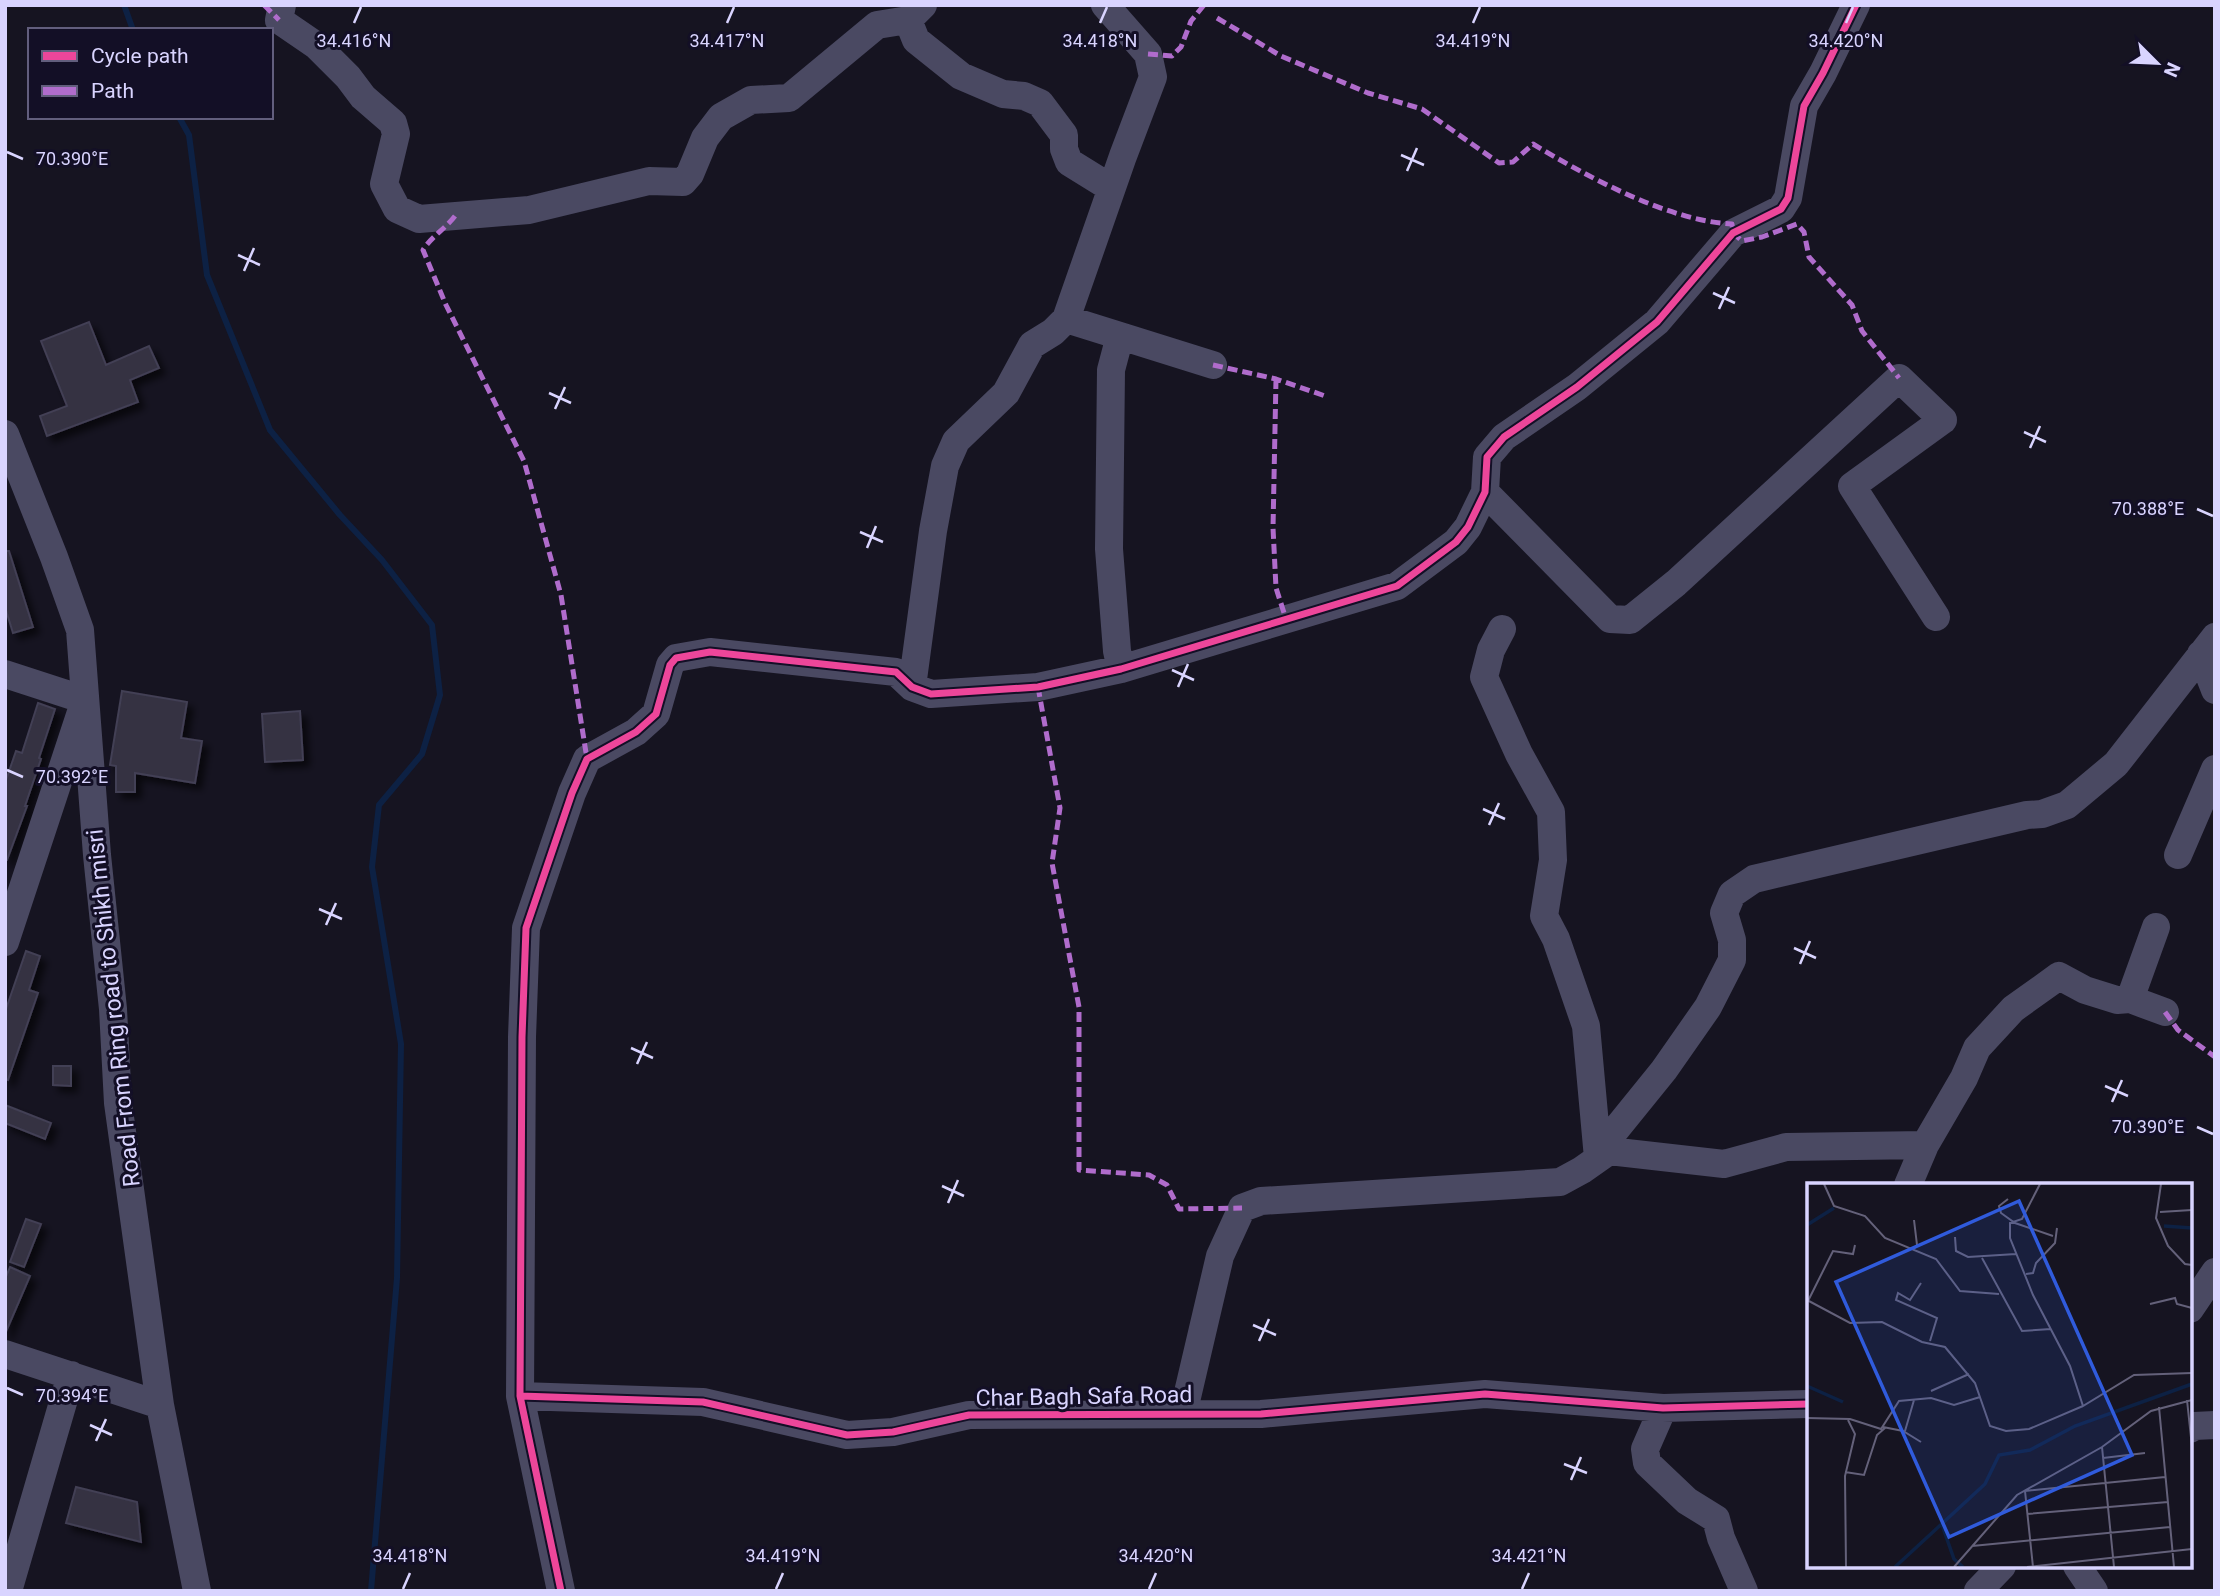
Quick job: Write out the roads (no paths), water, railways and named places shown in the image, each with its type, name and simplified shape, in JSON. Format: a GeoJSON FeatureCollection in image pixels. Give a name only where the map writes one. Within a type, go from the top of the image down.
{"type":"FeatureCollection","features":[{"type":"Feature","properties":{"kind":"street"},"geometry":{"type":"LineString","coordinates":[[282,5],[279,20],[317,46],[348,77],[363,97],[393,123],[396,134],[384,184],[397,209],[419,219],[529,210],[649,181],[683,182],[690,174],[705,138],[721,117],[751,100],[789,98],[877,25],[916,13],[916,40],[961,76],[1003,94],[1024,96],[1040,103],[1064,135],[1064,149],[1069,162],[1111,188]]}},
{"type":"Feature","properties":{"kind":"street"},"geometry":{"type":"LineString","coordinates":[[912,687],[933,531],[945,466],[956,441],[1006,393],[1032,345],[1053,332],[1066,319],[1153,76],[1148,54],[1105,5]]}},
{"type":"Feature","properties":{"kind":"street"},"geometry":{"type":"LineString","coordinates":[[561,1591],[520,1396],[522,1037],[526,928],[572,793],[587,759],[636,732],[656,714],[670,665],[676,657],[710,652],[896,672],[912,687],[931,694],[1038,687],[1121,669],[1396,586],[1456,542],[1468,527],[1485,492],[1487,457],[1504,437],[1577,387],[1657,322],[1733,233],[1781,209],[1788,198],[1804,106],[1824,73],[1856,5]]}},
{"type":"Feature","properties":{"kind":"street"},"geometry":{"type":"LineString","coordinates":[[1066,319],[1213,365]]}},
{"type":"Feature","properties":{"kind":"street"},"geometry":{"type":"LineString","coordinates":[[1120,336],[1111,370],[1109,549],[1117,651],[1121,669]]}},
{"type":"Feature","properties":{"kind":"street"},"geometry":{"type":"LineString","coordinates":[[1485,492],[1610,619],[1630,620],[1676,583],[1899,379],[1943,420],[1852,486],[1936,617]]}},
{"type":"Feature","properties":{"kind":"street","name":"Road From Ring road to Shikh misri"},"geometry":{"type":"LineString","coordinates":[[5,435],[54,556],[80,630],[97,855],[113,1009],[118,1102],[160,1405],[197,1591]]}},
{"type":"Feature","properties":{"kind":"street"},"geometry":{"type":"LineString","coordinates":[[1502,629],[1491,650],[1484,677],[1519,754],[1551,812],[1553,860],[1544,916],[1556,939],[1586,1026],[1604,1155]]}},
{"type":"Feature","properties":{"kind":"street"},"geometry":{"type":"LineString","coordinates":[[1604,1155],[1613,1133],[1664,1070],[1708,1007],[1732,960],[1732,940],[1724,912],[1732,894],[1754,879],[2027,815],[2042,814],[2067,805],[2116,764],[2208,646]]}},
{"type":"Feature","properties":{"kind":"street"},"geometry":{"type":"LineString","coordinates":[[2208,646],[2215,691]]}},
{"type":"Feature","properties":{"kind":"street"},"geometry":{"type":"LineString","coordinates":[[5,674],[85,700],[5,943]]}},
{"type":"Feature","properties":{"kind":"street"},"geometry":{"type":"LineString","coordinates":[[2178,855],[2215,769]]}},
{"type":"Feature","properties":{"kind":"street"},"geometry":{"type":"LineString","coordinates":[[2130,999],[2155,928]]}},
{"type":"Feature","properties":{"kind":"street"},"geometry":{"type":"LineString","coordinates":[[1909,1183],[1925,1145],[1964,1078],[1977,1048],[2013,1009],[2059,976],[2085,989],[2118,1000],[2130,999],[2165,1012]]}},
{"type":"Feature","properties":{"kind":"street"},"geometry":{"type":"LineString","coordinates":[[1183,1414],[1220,1256],[1242,1208],[1261,1201],[1560,1182],[1604,1155],[1724,1164],[1786,1147],[1925,1145]]}},
{"type":"Feature","properties":{"kind":"street"},"geometry":{"type":"LineString","coordinates":[[2192,1306],[2215,1272]]}},
{"type":"Feature","properties":{"kind":"street"},"geometry":{"type":"LineString","coordinates":[[5,1354],[160,1405]]}},
{"type":"Feature","properties":{"kind":"street"},"geometry":{"type":"LineString","coordinates":[[8,1591],[71,1375]]}},
{"type":"Feature","properties":{"kind":"street","name":"Char Bagh Safa Road"},"geometry":{"type":"LineString","coordinates":[[520,1396],[703,1402],[847,1435],[893,1432],[969,1415],[1261,1414],[1485,1394],[1663,1408],[1807,1404]]}},
{"type":"Feature","properties":{"kind":"street"},"geometry":{"type":"LineString","coordinates":[[1663,1408],[1645,1449],[1647,1463],[1687,1501],[1716,1519],[1721,1538],[1744,1591]]}},
{"type":"Feature","properties":{"kind":"street"},"geometry":{"type":"LineString","coordinates":[[2192,1428],[2215,1425]]}},
{"type":"Feature","properties":{"kind":"street"},"geometry":{"type":"LineString","coordinates":[[1978,1591],[2000,1568]]}},
{"type":"Feature","properties":{"kind":"street"},"geometry":{"type":"LineString","coordinates":[[2078,1568],[2094,1591]]}},
{"type":"Feature","properties":{"kind":"waterway"},"geometry":{"type":"LineString","coordinates":[[124,5],[132,28]]}},
{"type":"Feature","properties":{"kind":"waterway"},"geometry":{"type":"LineString","coordinates":[[180,119],[189,135],[207,275],[270,430],[340,515],[382,560],[432,625],[440,695],[422,754],[379,805],[372,867],[401,1044],[397,1278],[371,1591]]}}]}
